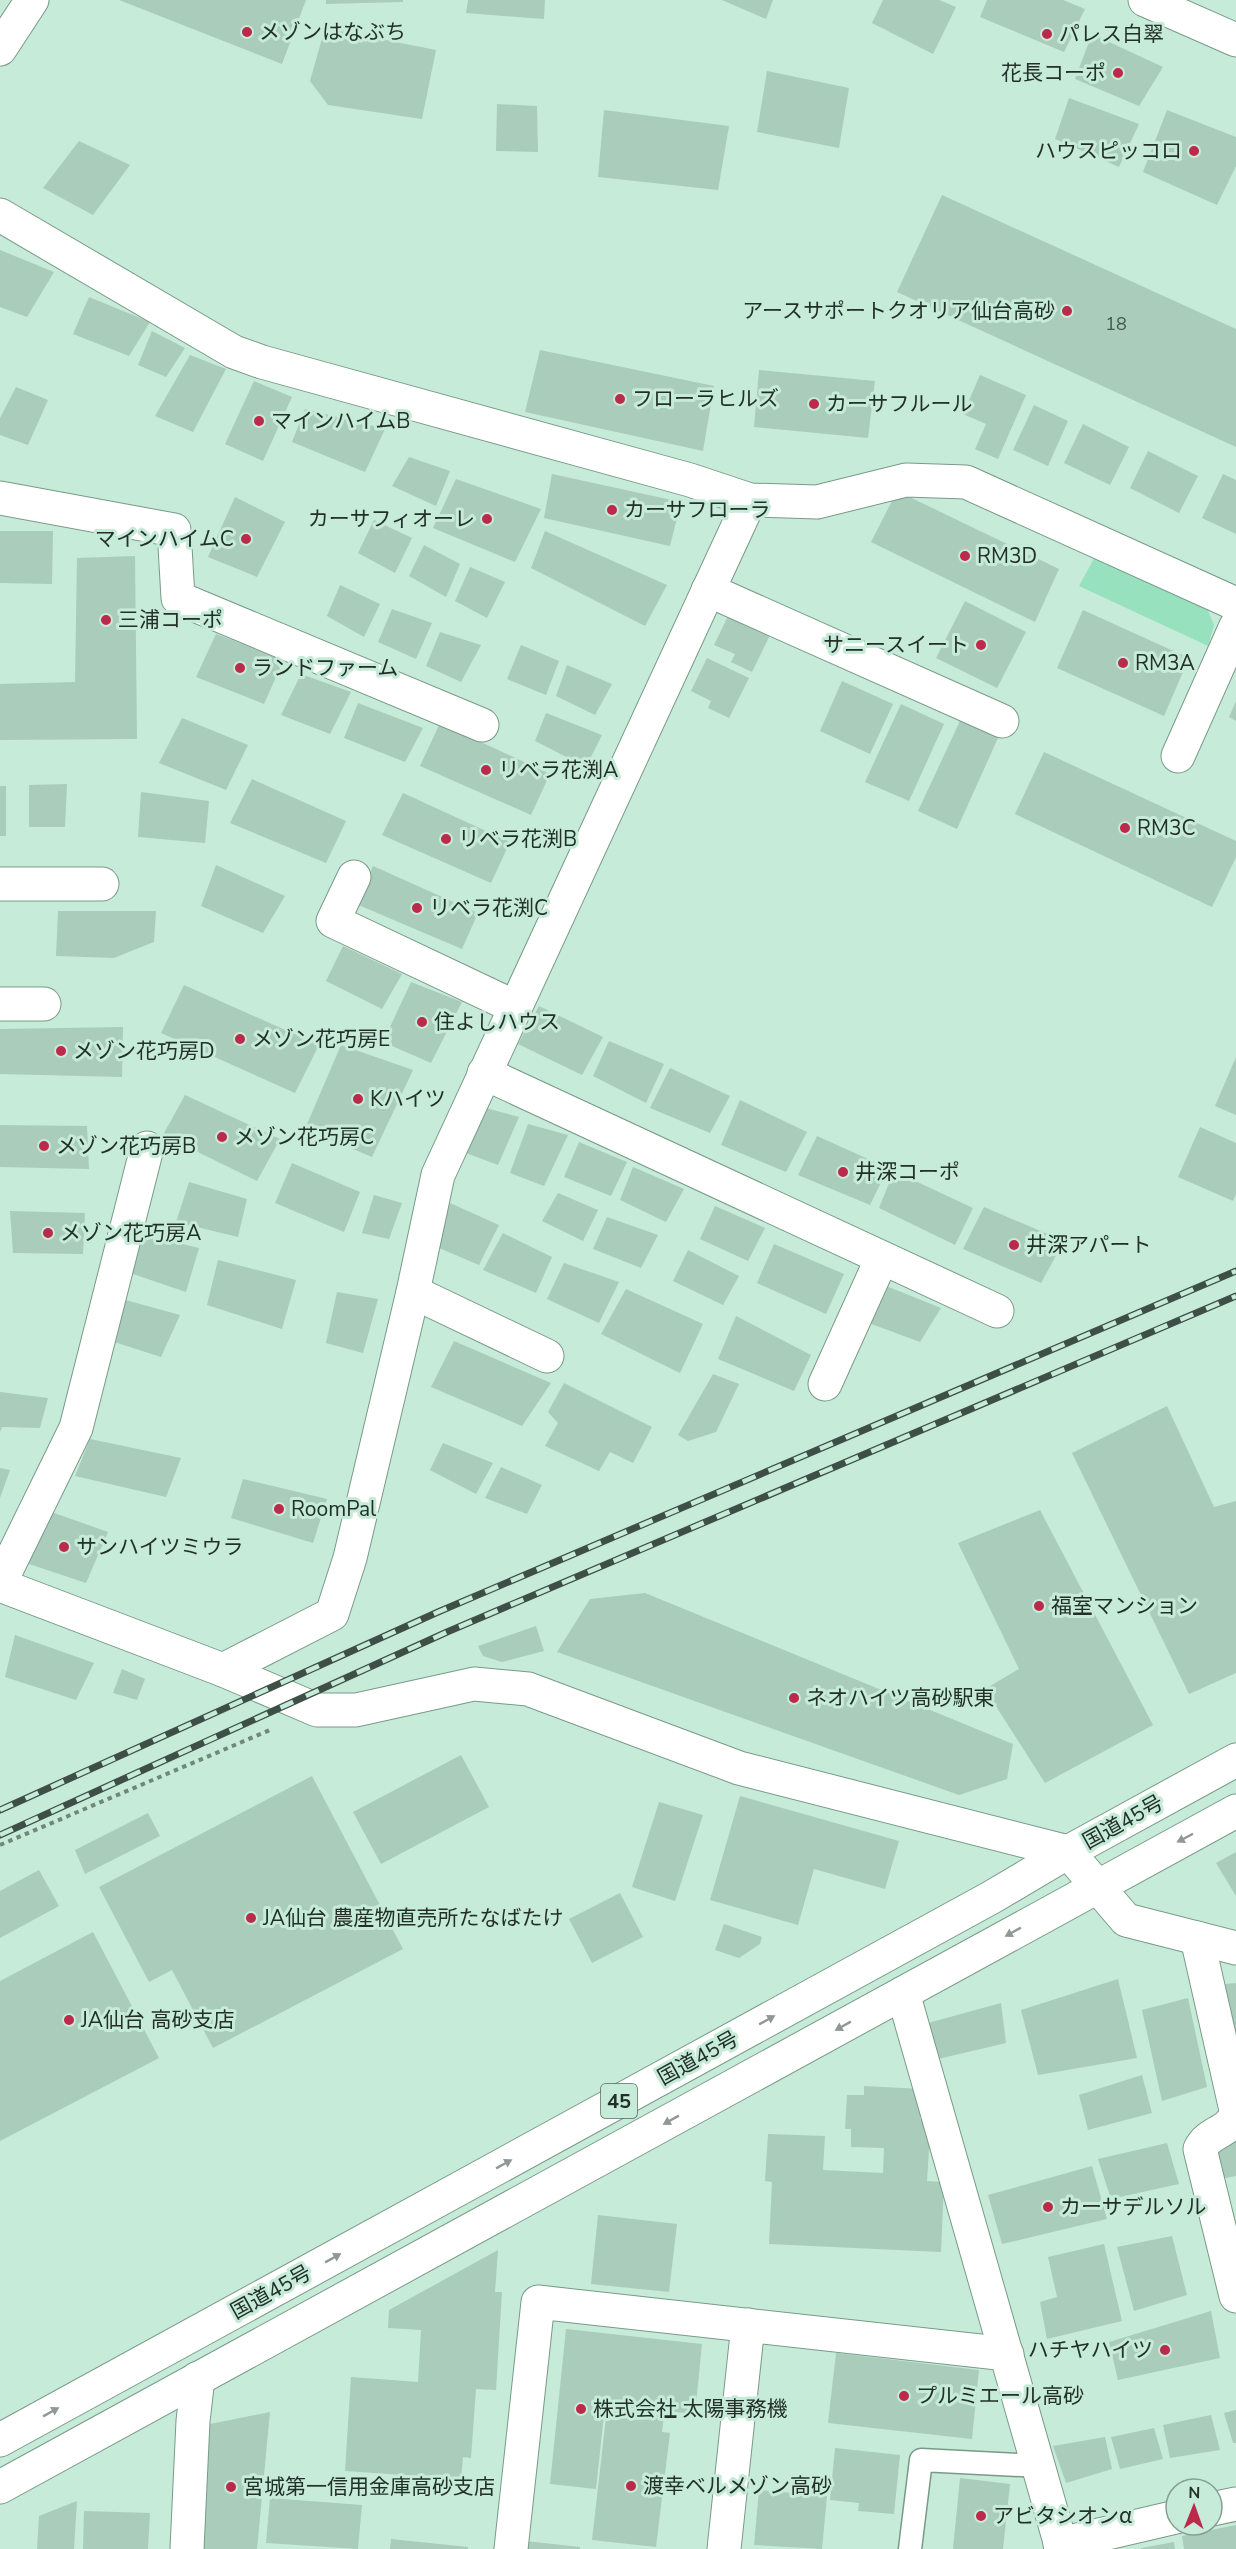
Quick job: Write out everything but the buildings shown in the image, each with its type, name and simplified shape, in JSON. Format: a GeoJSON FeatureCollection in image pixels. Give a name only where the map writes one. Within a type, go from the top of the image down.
{"type":"FeatureCollection","features":[{"type":"Feature","properties":{"kind":"main road"},"geometry":{"type":"LineString","coordinates":[[0,50],[32,0]]}},
{"type":"Feature","properties":{"kind":"main road"},"geometry":{"type":"LineString","coordinates":[[1145,0],[1236,40]]}},
{"type":"Feature","properties":{"kind":"main road"},"geometry":{"type":"LineString","coordinates":[[0,215],[234,351],[262,362],[690,480],[750,500],[817,502],[906,480],[966,482],[1236,604]]}},
{"type":"Feature","properties":{"kind":"main road"},"geometry":{"type":"LineString","coordinates":[[0,498],[174,530],[178,598],[482,725]]}},
{"type":"Feature","properties":{"kind":"main road"},"geometry":{"type":"LineString","coordinates":[[224,1670],[332,1614],[350,1558],[413,1292],[438,1175],[750,500]]}},
{"type":"Feature","properties":{"kind":"main road"},"geometry":{"type":"LineString","coordinates":[[708,590],[1002,721]]}},
{"type":"Feature","properties":{"kind":"main road"},"geometry":{"type":"LineString","coordinates":[[1179,756],[1236,626]]}},
{"type":"Feature","properties":{"kind":"main road"},"geometry":{"type":"LineString","coordinates":[[354,877],[333,921],[515,1007]]}},
{"type":"Feature","properties":{"kind":"main road"},"geometry":{"type":"LineString","coordinates":[[0,884],[102,885]]}},
{"type":"Feature","properties":{"kind":"main road"},"geometry":{"type":"LineString","coordinates":[[0,1004],[44,1004]]}},
{"type":"Feature","properties":{"kind":"main road"},"geometry":{"type":"LineString","coordinates":[[484,1073],[997,1311]]}},
{"type":"Feature","properties":{"kind":"main road"},"geometry":{"type":"LineString","coordinates":[[147,1148],[76,1428],[0,1584],[224,1670],[317,1710],[356,1710],[474,1684],[528,1689],[739,1768],[1068,1852],[1126,1920],[1236,1948]]}},
{"type":"Feature","properties":{"kind":"main road"},"geometry":{"type":"LineString","coordinates":[[825,1384],[882,1258]]}},
{"type":"Feature","properties":{"kind":"main road"},"geometry":{"type":"LineString","coordinates":[[413,1292],[547,1356]]}},
{"type":"Feature","properties":{"kind":"main road","name":"国道45号"},"geometry":{"type":"LineString","coordinates":[[0,2440],[992,1898],[1068,1852],[1236,1760]]}},
{"type":"Feature","properties":{"kind":"main road","name":"国道45号"},"geometry":{"type":"LineString","coordinates":[[0,2487],[1095,1886],[1236,1811]]}},
{"type":"Feature","properties":{"kind":"main road"},"geometry":{"type":"LineString","coordinates":[[1197,1938],[1236,2110]]}},
{"type":"Feature","properties":{"kind":"main road"},"geometry":{"type":"LineString","coordinates":[[903,1993],[1061,2546],[1164,2520]]}},
{"type":"Feature","properties":{"kind":"main road"},"geometry":{"type":"LineString","coordinates":[[1236,2115],[1231,2126],[1204,2139],[1200,2149],[1236,2296]]}},
{"type":"Feature","properties":{"kind":"main road"},"geometry":{"type":"LineString","coordinates":[[511,2549],[538,2302],[1007,2354]]}},
{"type":"Feature","properties":{"kind":"main road"},"geometry":{"type":"LineString","coordinates":[[724,2549],[748,2325]]}},
{"type":"Feature","properties":{"kind":"main road"},"geometry":{"type":"LineString","coordinates":[[187,2549],[193,2421],[198,2378]]}},
{"type":"Feature","properties":{"kind":"lane"},"geometry":{"type":"LineString","coordinates":[[910,2549],[921,2460],[1039,2466]]}},
{"type":"Feature","properties":{"kind":"path"},"geometry":{"type":"LineString","coordinates":[[0,1845],[317,1710]]}},
{"type":"Feature","properties":{"kind":"green space"},"geometry":{"type":"Polygon","coordinates":[[[1098,551],[1203,599],[1214,625],[1208,646],[1079,586],[1098,551]]]}},
{"type":"Feature","properties":{"kind":"railway"},"geometry":{"type":"LineString","coordinates":[[0,1810],[438,1612],[1236,1271]]}},
{"type":"Feature","properties":{"kind":"railway"},"geometry":{"type":"LineString","coordinates":[[0,1835],[447,1632],[1236,1296]]}},
{"type":"Feature","properties":{"kind":"place","name":"メゾンはなぶち"},"geometry":{"type":"Point","coordinates":[247,32]}},
{"type":"Feature","properties":{"kind":"place","name":"パレス白翠"},"geometry":{"type":"Point","coordinates":[1047,34]}},
{"type":"Feature","properties":{"kind":"place","name":"花長コーポ"},"geometry":{"type":"Point","coordinates":[1118,73]}},
{"type":"Feature","properties":{"kind":"place","name":"ハウスピッコロ"},"geometry":{"type":"Point","coordinates":[1194,151]}},
{"type":"Feature","properties":{"kind":"place","name":"アースサポートクオリア仙台高砂"},"geometry":{"type":"Point","coordinates":[1067,311]}},
{"type":"Feature","properties":{"kind":"place","name":"フローラヒルズ"},"geometry":{"type":"Point","coordinates":[620,399]}},
{"type":"Feature","properties":{"kind":"place","name":"カーサフルール"},"geometry":{"type":"Point","coordinates":[814,404]}},
{"type":"Feature","properties":{"kind":"place","name":"マインハイムB"},"geometry":{"type":"Point","coordinates":[259,421]}},
{"type":"Feature","properties":{"kind":"place","name":"カーサフローラ"},"geometry":{"type":"Point","coordinates":[612,510]}},
{"type":"Feature","properties":{"kind":"place","name":"カーサフィオーレ"},"geometry":{"type":"Point","coordinates":[487,519]}},
{"type":"Feature","properties":{"kind":"place","name":"マインハイムC"},"geometry":{"type":"Point","coordinates":[246,539]}},
{"type":"Feature","properties":{"kind":"place","name":"RM3D"},"geometry":{"type":"Point","coordinates":[965,556]}},
{"type":"Feature","properties":{"kind":"place","name":"三浦コーポ"},"geometry":{"type":"Point","coordinates":[106,620]}},
{"type":"Feature","properties":{"kind":"place","name":"サニースイート"},"geometry":{"type":"Point","coordinates":[981,645]}},
{"type":"Feature","properties":{"kind":"place","name":"RM3A"},"geometry":{"type":"Point","coordinates":[1123,663]}},
{"type":"Feature","properties":{"kind":"place","name":"ランドファーム"},"geometry":{"type":"Point","coordinates":[240,668]}},
{"type":"Feature","properties":{"kind":"place","name":"リベラ花渕A"},"geometry":{"type":"Point","coordinates":[486,770]}},
{"type":"Feature","properties":{"kind":"place","name":"RM3C"},"geometry":{"type":"Point","coordinates":[1125,828]}},
{"type":"Feature","properties":{"kind":"place","name":"リベラ花渕B"},"geometry":{"type":"Point","coordinates":[446,839]}},
{"type":"Feature","properties":{"kind":"place","name":"リベラ花渕C"},"geometry":{"type":"Point","coordinates":[417,908]}},
{"type":"Feature","properties":{"kind":"place","name":"住よしハウス"},"geometry":{"type":"Point","coordinates":[422,1022]}},
{"type":"Feature","properties":{"kind":"place","name":"メゾン花巧房E"},"geometry":{"type":"Point","coordinates":[240,1039]}},
{"type":"Feature","properties":{"kind":"place","name":"メゾン花巧房D"},"geometry":{"type":"Point","coordinates":[61,1051]}},
{"type":"Feature","properties":{"kind":"place","name":"Kハイツ"},"geometry":{"type":"Point","coordinates":[358,1099]}},
{"type":"Feature","properties":{"kind":"place","name":"メゾン花巧房C"},"geometry":{"type":"Point","coordinates":[222,1137]}},
{"type":"Feature","properties":{"kind":"place","name":"メゾン花巧房B"},"geometry":{"type":"Point","coordinates":[44,1146]}},
{"type":"Feature","properties":{"kind":"place","name":"井深コーポ"},"geometry":{"type":"Point","coordinates":[843,1172]}},
{"type":"Feature","properties":{"kind":"place","name":"メゾン花巧房A"},"geometry":{"type":"Point","coordinates":[48,1233]}},
{"type":"Feature","properties":{"kind":"place","name":"井深アパート"},"geometry":{"type":"Point","coordinates":[1014,1245]}},
{"type":"Feature","properties":{"kind":"place","name":"RoomPal"},"geometry":{"type":"Point","coordinates":[279,1509]}},
{"type":"Feature","properties":{"kind":"place","name":"サンハイツミウラ"},"geometry":{"type":"Point","coordinates":[64,1547]}},
{"type":"Feature","properties":{"kind":"place","name":"福室マンション"},"geometry":{"type":"Point","coordinates":[1039,1606]}},
{"type":"Feature","properties":{"kind":"place","name":"ネオハイツ高砂駅東"},"geometry":{"type":"Point","coordinates":[794,1698]}},
{"type":"Feature","properties":{"kind":"place","name":"JA仙台 農産物直売所たなばたけ"},"geometry":{"type":"Point","coordinates":[251,1918]}},
{"type":"Feature","properties":{"kind":"place","name":"JA仙台 高砂支店"},"geometry":{"type":"Point","coordinates":[69,2020]}},
{"type":"Feature","properties":{"kind":"place","name":"カーサデルソル"},"geometry":{"type":"Point","coordinates":[1048,2207]}},
{"type":"Feature","properties":{"kind":"place","name":"ハチヤハイツ"},"geometry":{"type":"Point","coordinates":[1165,2350]}},
{"type":"Feature","properties":{"kind":"place","name":"プルミエール高砂"},"geometry":{"type":"Point","coordinates":[904,2396]}},
{"type":"Feature","properties":{"kind":"place","name":"株式会社 太陽事務機"},"geometry":{"type":"Point","coordinates":[581,2409]}},
{"type":"Feature","properties":{"kind":"place","name":"渡幸ベルメゾン高砂"},"geometry":{"type":"Point","coordinates":[631,2486]}},
{"type":"Feature","properties":{"kind":"place","name":"宮城第一信用金庫高砂支店"},"geometry":{"type":"Point","coordinates":[231,2487]}},
{"type":"Feature","properties":{"kind":"place","name":"アビタシオンα"},"geometry":{"type":"Point","coordinates":[981,2516]}}]}
